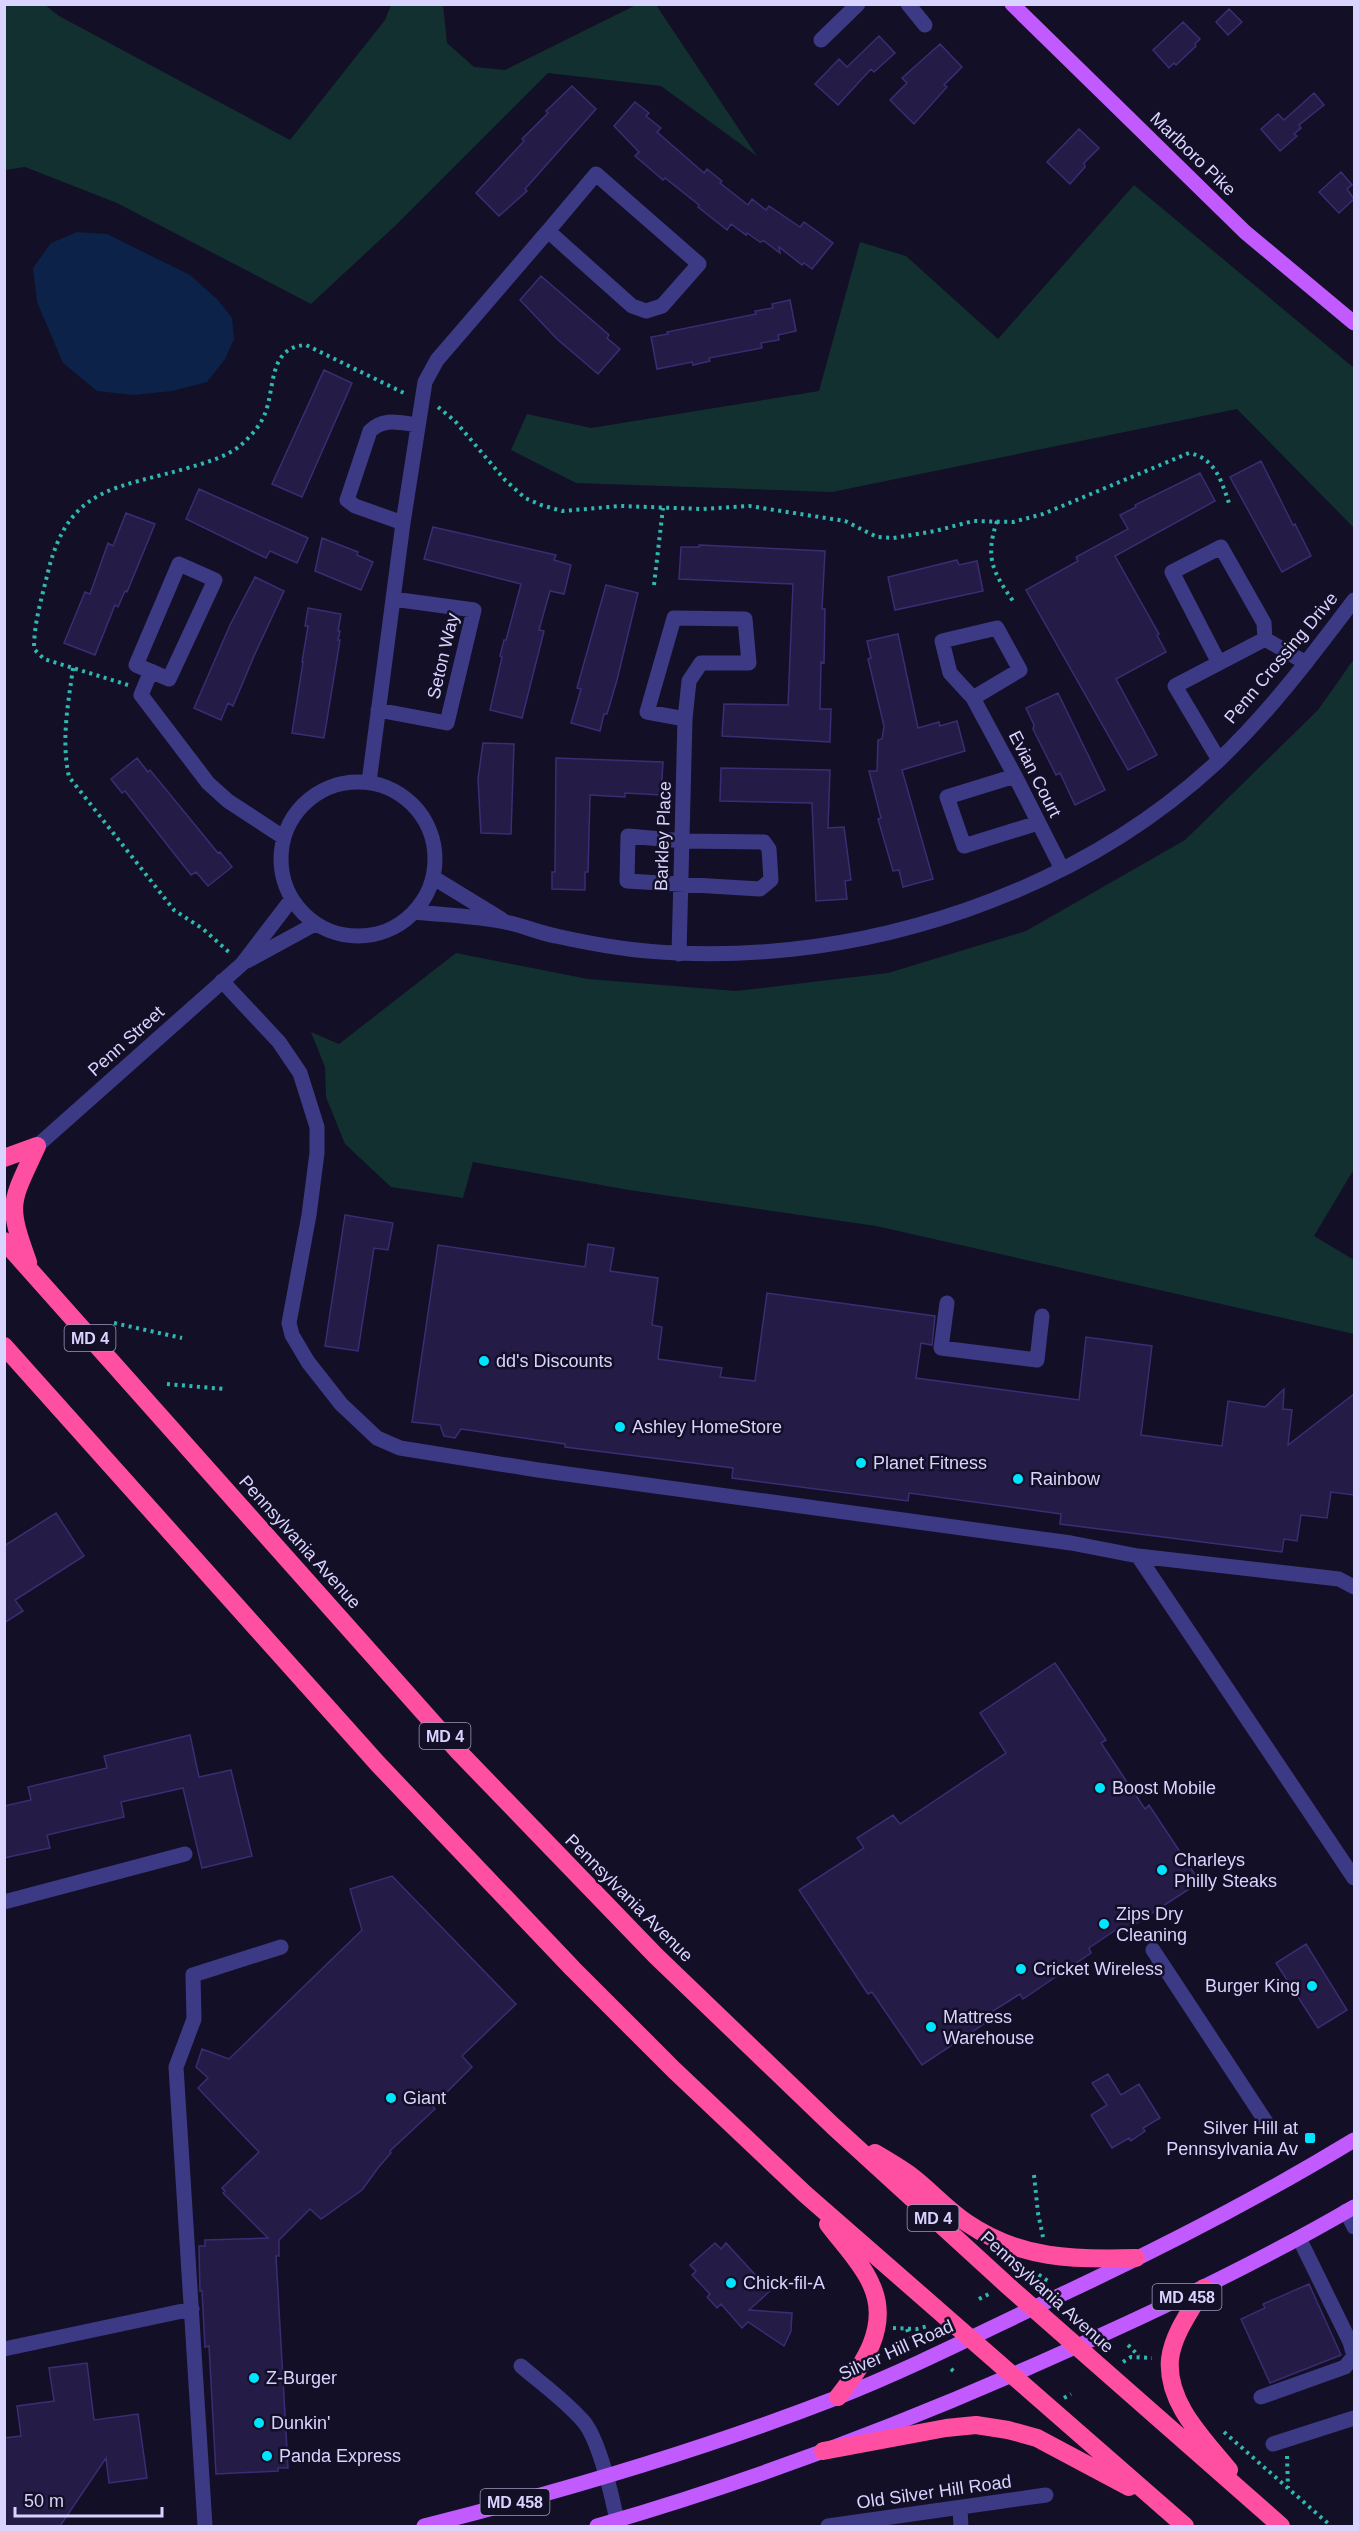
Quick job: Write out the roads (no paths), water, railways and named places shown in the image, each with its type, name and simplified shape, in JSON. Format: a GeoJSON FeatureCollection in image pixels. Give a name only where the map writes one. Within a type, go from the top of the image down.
{"type":"FeatureCollection","features":[{"type":"Feature","properties":{"kind":"highway"},"geometry":{"type":"LineString","coordinates":[[4,1158],[37,1146]]}},
{"type":"Feature","properties":{"kind":"highway"},"geometry":{"type":"LineString","coordinates":[[32,1273],[12,1212],[15,1194],[37,1146]]}},
{"type":"Feature","properties":{"kind":"highway","name":"Pennsylvania Avenue"},"geometry":{"type":"LineString","coordinates":[[4,1241],[458,1751],[656,1956],[833,2126],[1033,2309],[1281,2526]]}},
{"type":"Feature","properties":{"kind":"highway"},"geometry":{"type":"LineString","coordinates":[[4,1346],[329,1710],[473,1867],[674,2070],[805,2194],[1185,2526]]}},
{"type":"Feature","properties":{"kind":"highway"},"geometry":{"type":"LineString","coordinates":[[833,2126],[910,2175],[965,2222],[1010,2245],[1041,2255],[1066,2259],[1136,2258]]}},
{"type":"Feature","properties":{"kind":"highway"},"geometry":{"type":"LineString","coordinates":[[805,2194],[865,2273],[871,2283],[877,2305],[877,2327],[868,2353],[838,2397]]}},
{"type":"Feature","properties":{"kind":"highway"},"geometry":{"type":"LineString","coordinates":[[1204,2288],[1175,2342],[1170,2359],[1172,2382],[1182,2408],[1254,2503]]}},
{"type":"Feature","properties":{"kind":"highway"},"geometry":{"type":"LineString","coordinates":[[824,2451],[962,2425],[990,2426],[1044,2441],[1155,2500]]}},
{"type":"Feature","properties":{"kind":"main road","name":"Marlboro Pike"},"geometry":{"type":"LineString","coordinates":[[1012,4],[1245,232],[1354,322]]}},
{"type":"Feature","properties":{"kind":"main road","name":"Silver Hill Road"},"geometry":{"type":"LineString","coordinates":[[424,2526],[605,2476],[738,2433],[838,2397],[971,2338],[1136,2258],[1230,2211],[1354,2140]]}},
{"type":"Feature","properties":{"kind":"main road","name":"MD 458"},"geometry":{"type":"LineString","coordinates":[[597,2526],[617,2524],[824,2451],[1013,2375],[1113,2332],[1204,2288],[1350,2209]]}},
{"type":"Feature","properties":{"kind":"street"},"geometry":{"type":"LineString","coordinates":[[821,40],[858,4]]}},
{"type":"Feature","properties":{"kind":"street"},"geometry":{"type":"LineString","coordinates":[[908,4],[925,25]]}},
{"type":"Feature","properties":{"kind":"street"},"geometry":{"type":"LineString","coordinates":[[369,782],[418,425],[425,382],[437,360],[596,174],[699,264],[662,306],[646,310],[632,306],[548,231]]}},
{"type":"Feature","properties":{"kind":"street"},"geometry":{"type":"LineString","coordinates":[[403,523],[355,506],[347,500],[370,431],[376,425],[388,421],[418,425]]}},
{"type":"Feature","properties":{"kind":"street"},"geometry":{"type":"LineString","coordinates":[[1219,663],[1172,572],[1221,547],[1264,623],[1265,639]]}},
{"type":"Feature","properties":{"kind":"street"},"geometry":{"type":"LineString","coordinates":[[179,564],[215,580],[169,679],[151,671],[136,665],[179,564]]}},
{"type":"Feature","properties":{"kind":"street","name":"Seton Way"},"geometry":{"type":"LineString","coordinates":[[378,710],[447,723],[474,610],[393,598]]}},
{"type":"Feature","properties":{"kind":"street","name":"Penn Crossing Drive"},"geometry":{"type":"LineString","coordinates":[[414,912],[504,921],[565,938],[616,947],[679,954],[763,953],[821,947],[867,938],[947,917],[999,898],[1062,869],[1149,815],[1189,786],[1219,760],[1263,715],[1354,600]]}},
{"type":"Feature","properties":{"kind":"street","name":"Barkley Place"},"geometry":{"type":"LineString","coordinates":[[679,954],[685,719],[689,681],[701,663],[749,663],[745,620],[674,618],[647,712],[685,719]]}},
{"type":"Feature","properties":{"kind":"street","name":"Evian Court"},"geometry":{"type":"LineString","coordinates":[[973,698],[1020,670],[997,628],[942,641],[950,673],[973,698],[1016,776],[1062,869]]}},
{"type":"Feature","properties":{"kind":"street"},"geometry":{"type":"LineString","coordinates":[[1265,639],[1306,663]]}},
{"type":"Feature","properties":{"kind":"street"},"geometry":{"type":"LineString","coordinates":[[1219,760],[1175,686],[1265,639]]}},
{"type":"Feature","properties":{"kind":"street"},"geometry":{"type":"LineString","coordinates":[[151,671],[141,695],[208,783],[228,801],[283,837]]}},
{"type":"Feature","properties":{"kind":"street"},"geometry":{"type":"LineString","coordinates":[[1016,776],[947,797],[964,846],[1038,823]]}},
{"type":"Feature","properties":{"kind":"street"},"geometry":{"type":"LineString","coordinates":[[369,782],[394,790],[421,813],[432,835],[434,878],[414,912],[399,925],[387,931],[362,936],[338,934],[315,924],[291,900],[280,867],[283,837],[297,810],[316,793],[340,783],[369,782]]}},
{"type":"Feature","properties":{"kind":"street"},"geometry":{"type":"LineString","coordinates":[[628,836],[682,842],[764,842],[769,849],[771,880],[760,890],[627,881],[628,836]]}},
{"type":"Feature","properties":{"kind":"street","name":"Penn Crossing Drive"},"geometry":{"type":"LineString","coordinates":[[434,878],[504,921]]}},
{"type":"Feature","properties":{"kind":"street","name":"Penn Street"},"geometry":{"type":"LineString","coordinates":[[242,964],[291,900]]}},
{"type":"Feature","properties":{"kind":"street","name":"Penn Street"},"geometry":{"type":"LineString","coordinates":[[37,1146],[242,964],[315,924]]}},
{"type":"Feature","properties":{"kind":"street"},"geometry":{"type":"LineString","coordinates":[[222,981],[272,1034],[300,1073],[317,1126],[317,1153],[309,1215],[289,1323],[292,1335],[308,1362],[341,1404],[377,1438],[400,1448],[538,1470],[1071,1543],[1138,1556],[1339,1580],[1354,1587]]}},
{"type":"Feature","properties":{"kind":"street"},"geometry":{"type":"LineString","coordinates":[[947,1303],[941,1348],[1037,1360],[1042,1316]]}},
{"type":"Feature","properties":{"kind":"street"},"geometry":{"type":"LineString","coordinates":[[1138,1556],[1354,1876]]}},
{"type":"Feature","properties":{"kind":"street"},"geometry":{"type":"LineString","coordinates":[[4,1902],[185,1854]]}},
{"type":"Feature","properties":{"kind":"street"},"geometry":{"type":"LineString","coordinates":[[204,2526],[176,2067],[194,2019],[193,1975],[281,1947]]}},
{"type":"Feature","properties":{"kind":"street"},"geometry":{"type":"LineString","coordinates":[[1153,1950],[1270,2128]]}},
{"type":"Feature","properties":{"kind":"street"},"geometry":{"type":"LineString","coordinates":[[1350,2209],[1354,2227]]}},
{"type":"Feature","properties":{"kind":"street"},"geometry":{"type":"LineString","coordinates":[[1261,2397],[1345,2367],[1354,2356],[1350,2342],[1299,2238]]}},
{"type":"Feature","properties":{"kind":"street"},"geometry":{"type":"LineString","coordinates":[[4,2349],[192,2309]]}},
{"type":"Feature","properties":{"kind":"street"},"geometry":{"type":"LineString","coordinates":[[521,2367],[584,2422],[592,2436],[605,2476],[617,2524]]}},
{"type":"Feature","properties":{"kind":"street"},"geometry":{"type":"LineString","coordinates":[[1280,2442],[1354,2418]]}},
{"type":"Feature","properties":{"kind":"street","name":"Old Silver Hill Road"},"geometry":{"type":"LineString","coordinates":[[828,2526],[1046,2495]]}},
{"type":"Feature","properties":{"kind":"street"},"geometry":{"type":"LineString","coordinates":[[960,2509],[961,2526]]}},
{"type":"Feature","properties":{"kind":"water"},"geometry":{"type":"Polygon","coordinates":[[[77,232],[107,234],[190,275],[218,300],[232,318],[234,339],[225,359],[207,382],[172,391],[133,395],[97,391],[63,363],[37,302],[33,268],[51,243],[77,232]]]}},
{"type":"Feature","properties":{"kind":"place","name":"dd's Discounts"},"geometry":{"type":"Point","coordinates":[484,1361]}},
{"type":"Feature","properties":{"kind":"place","name":"Ashley HomeStore"},"geometry":{"type":"Point","coordinates":[620,1427]}},
{"type":"Feature","properties":{"kind":"place","name":"Planet Fitness"},"geometry":{"type":"Point","coordinates":[861,1463]}},
{"type":"Feature","properties":{"kind":"place","name":"Rainbow"},"geometry":{"type":"Point","coordinates":[1018,1479]}},
{"type":"Feature","properties":{"kind":"place","name":"Boost Mobile"},"geometry":{"type":"Point","coordinates":[1100,1788]}},
{"type":"Feature","properties":{"kind":"place","name":"Charleys Philly Steaks"},"geometry":{"type":"Point","coordinates":[1162,1870]}},
{"type":"Feature","properties":{"kind":"place","name":"Zips Dry Cleaning"},"geometry":{"type":"Point","coordinates":[1104,1924]}},
{"type":"Feature","properties":{"kind":"place","name":"Cricket Wireless"},"geometry":{"type":"Point","coordinates":[1021,1969]}},
{"type":"Feature","properties":{"kind":"place","name":"Burger King"},"geometry":{"type":"Point","coordinates":[1312,1986]}},
{"type":"Feature","properties":{"kind":"place","name":"Mattress Warehouse"},"geometry":{"type":"Point","coordinates":[931,2027]}},
{"type":"Feature","properties":{"kind":"place","name":"Giant"},"geometry":{"type":"Point","coordinates":[391,2098]}},
{"type":"Feature","properties":{"kind":"place","name":"Silver Hill at Pennsylvania Av"},"geometry":{"type":"Point","coordinates":[1310,2138]}},
{"type":"Feature","properties":{"kind":"place","name":"Chick-fil-A"},"geometry":{"type":"Point","coordinates":[731,2283]}},
{"type":"Feature","properties":{"kind":"place","name":"Z-Burger"},"geometry":{"type":"Point","coordinates":[254,2378]}},
{"type":"Feature","properties":{"kind":"place","name":"Dunkin'"},"geometry":{"type":"Point","coordinates":[259,2423]}},
{"type":"Feature","properties":{"kind":"place","name":"Panda Express"},"geometry":{"type":"Point","coordinates":[267,2456]}}]}
